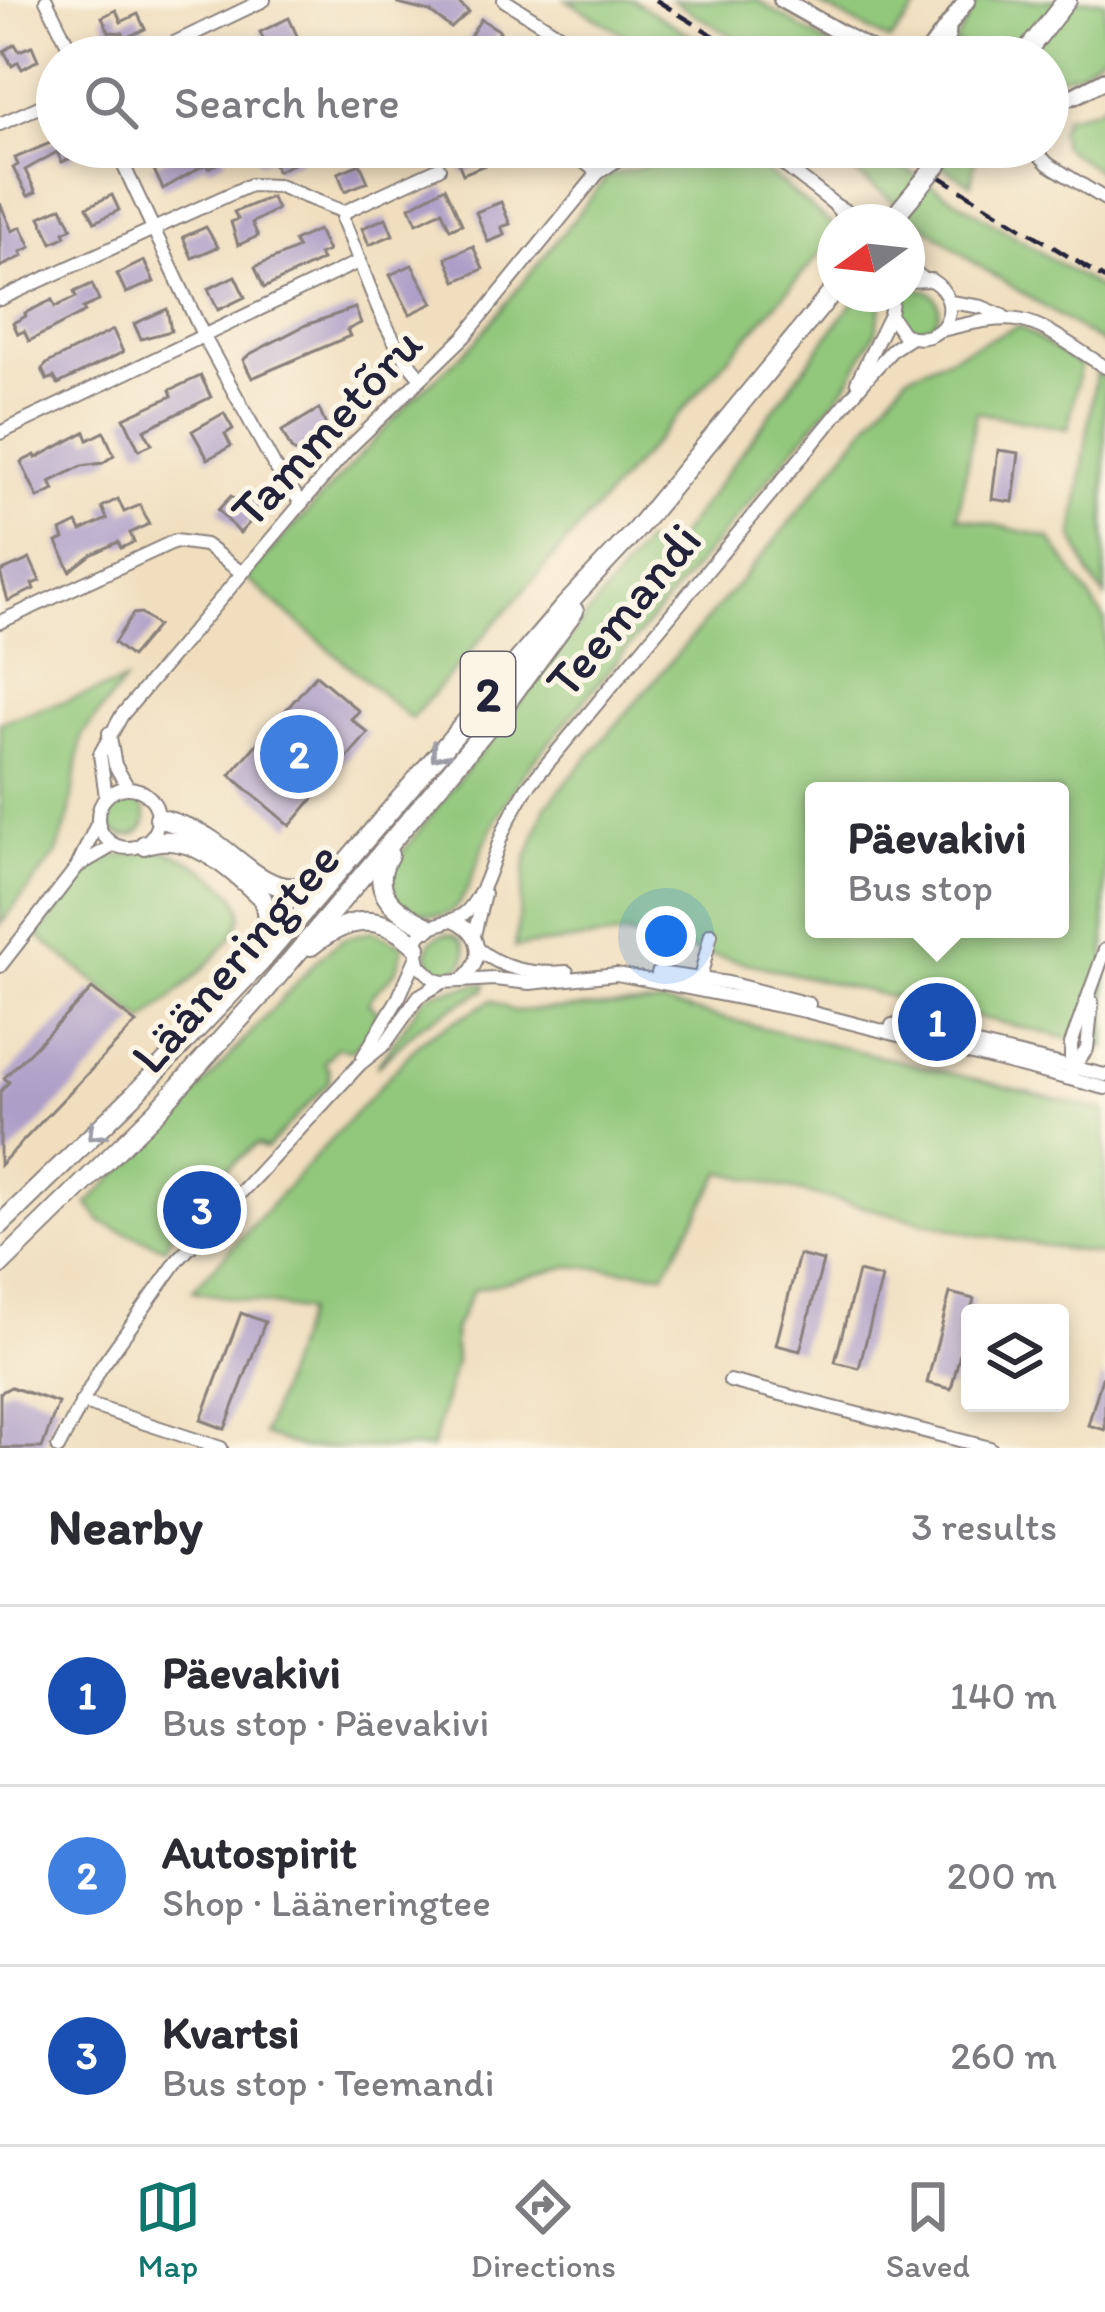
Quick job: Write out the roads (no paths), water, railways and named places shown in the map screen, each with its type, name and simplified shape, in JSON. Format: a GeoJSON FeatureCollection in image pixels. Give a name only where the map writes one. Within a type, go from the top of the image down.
{"type":"FeatureCollection","features":[{"type":"Feature","properties":{"kind":"highway"},"geometry":{"type":"LineString","coordinates":[[1039,36],[1067,0]]}},
{"type":"Feature","properties":{"kind":"highway"},"geometry":{"type":"LineString","coordinates":[[905,204],[935,168]]}},
{"type":"Feature","properties":{"kind":"highway","name":"Lääneringtee"},"geometry":{"type":"LineString","coordinates":[[0,1265],[156,1112],[265,991],[507,703],[601,572],[817,311]]}},
{"type":"Feature","properties":{"kind":"highway","name":"Lääneringtee"},"geometry":{"type":"LineString","coordinates":[[0,1225],[177,1050],[295,923],[563,608],[601,572]]}},
{"type":"Feature","properties":{"kind":"highway"},"geometry":{"type":"LineString","coordinates":[[159,818],[207,837],[273,884],[290,889],[325,878],[380,820]]}},
{"type":"Feature","properties":{"kind":"highway"},"geometry":{"type":"LineString","coordinates":[[410,820],[380,879],[390,905],[428,927]]}},
{"type":"Feature","properties":{"kind":"highway"},"geometry":{"type":"LineString","coordinates":[[144,845],[158,839],[190,844],[251,888],[266,908],[266,932],[177,1050]]}},
{"type":"Feature","properties":{"kind":"highway"},"geometry":{"type":"LineString","coordinates":[[265,991],[320,940],[353,922],[394,927],[417,952]]}},
{"type":"Feature","properties":{"kind":"street"},"geometry":{"type":"LineString","coordinates":[[46,0],[64,36]]}},
{"type":"Feature","properties":{"kind":"street"},"geometry":{"type":"LineString","coordinates":[[189,36],[264,0]]}},
{"type":"Feature","properties":{"kind":"street"},"geometry":{"type":"LineString","coordinates":[[504,0],[562,36]]}},
{"type":"Feature","properties":{"kind":"street"},"geometry":{"type":"LineString","coordinates":[[782,0],[846,36]]}},
{"type":"Feature","properties":{"kind":"street"},"geometry":{"type":"LineString","coordinates":[[941,36],[967,0]]}},
{"type":"Feature","properties":{"kind":"street"},"geometry":{"type":"LineString","coordinates":[[947,36],[948,27]]}},
{"type":"Feature","properties":{"kind":"street"},"geometry":{"type":"LineString","coordinates":[[1069,97],[1105,80]]}},
{"type":"Feature","properties":{"kind":"street"},"geometry":{"type":"LineString","coordinates":[[0,124],[36,108]]}},
{"type":"Feature","properties":{"kind":"street"},"geometry":{"type":"LineString","coordinates":[[125,168],[204,337],[274,465],[301,503]]}},
{"type":"Feature","properties":{"kind":"street"},"geometry":{"type":"LineString","coordinates":[[0,299],[152,226],[260,183],[344,212],[439,168]]}},
{"type":"Feature","properties":{"kind":"street"},"geometry":{"type":"LineString","coordinates":[[592,168],[598,173]]}},
{"type":"Feature","properties":{"kind":"street","name":"Tammetõru"},"geometry":{"type":"LineString","coordinates":[[109,732],[371,424],[465,336],[601,168]]}},
{"type":"Feature","properties":{"kind":"street","name":"Tammetõru"},"geometry":{"type":"LineString","coordinates":[[598,173],[605,168]]}},
{"type":"Feature","properties":{"kind":"street"},"geometry":{"type":"LineString","coordinates":[[788,168],[834,204]]}},
{"type":"Feature","properties":{"kind":"street"},"geometry":{"type":"LineString","coordinates":[[1055,168],[1105,199]]}},
{"type":"Feature","properties":{"kind":"street"},"geometry":{"type":"LineString","coordinates":[[344,212],[391,334],[405,361],[421,378]]}},
{"type":"Feature","properties":{"kind":"street"},"geometry":{"type":"LineString","coordinates":[[0,433],[361,261]]}},
{"type":"Feature","properties":{"kind":"street"},"geometry":{"type":"LineString","coordinates":[[925,282],[940,285],[950,302],[942,330]]}},
{"type":"Feature","properties":{"kind":"street"},"geometry":{"type":"LineString","coordinates":[[950,302],[1029,320],[1105,367]]}},
{"type":"Feature","properties":{"kind":"street","name":"Teemandi"},"geometry":{"type":"LineString","coordinates":[[842,409],[890,312]]}},
{"type":"Feature","properties":{"kind":"street"},"geometry":{"type":"LineString","coordinates":[[890,315],[897,329],[910,338],[927,339],[942,330],[1004,316]]}},
{"type":"Feature","properties":{"kind":"street","name":"Teemandi"},"geometry":{"type":"LineString","coordinates":[[453,920],[469,909],[527,788],[892,349],[910,338]]}},
{"type":"Feature","properties":{"kind":"street"},"geometry":{"type":"LineString","coordinates":[[0,622],[175,541],[206,544],[242,573]]}},
{"type":"Feature","properties":{"kind":"street"},"geometry":{"type":"LineString","coordinates":[[98,822],[106,839],[124,849],[144,845],[155,833],[159,818],[152,798],[128,788],[115,765],[109,732]]}},
{"type":"Feature","properties":{"kind":"street"},"geometry":{"type":"LineString","coordinates":[[0,966],[77,867],[98,822],[106,797],[100,754],[109,732]]}},
{"type":"Feature","properties":{"kind":"street"},"geometry":{"type":"LineString","coordinates":[[106,797],[128,788]]}},
{"type":"Feature","properties":{"kind":"street"},"geometry":{"type":"LineString","coordinates":[[77,867],[114,845]]}},
{"type":"Feature","properties":{"kind":"street","name":"Teemandi"},"geometry":{"type":"LineString","coordinates":[[463,979],[476,964],[486,875]]}},
{"type":"Feature","properties":{"kind":"street"},"geometry":{"type":"LineString","coordinates":[[360,1064],[428,927],[453,920],[501,965],[521,971],[631,968],[1004,1049],[1105,1088]]}},
{"type":"Feature","properties":{"kind":"street"},"geometry":{"type":"LineString","coordinates":[[699,985],[711,934]]}},
{"type":"Feature","properties":{"kind":"street"},"geometry":{"type":"LineString","coordinates":[[1070,1074],[1087,1049],[1094,983],[1105,950]]}},
{"type":"Feature","properties":{"kind":"street"},"geometry":{"type":"LineString","coordinates":[[417,952],[426,974],[443,982]]}},
{"type":"Feature","properties":{"kind":"street"},"geometry":{"type":"LineString","coordinates":[[58,1448],[81,1402],[138,1313],[200,1234],[360,1064],[386,1044],[419,995],[443,982],[463,979],[530,983],[617,974],[699,985]]}},
{"type":"Feature","properties":{"kind":"street"},"geometry":{"type":"LineString","coordinates":[[1070,1074],[1105,1075]]}},
{"type":"Feature","properties":{"kind":"street"},"geometry":{"type":"LineString","coordinates":[[730,1381],[990,1448]]}},
{"type":"Feature","properties":{"kind":"street"},"geometry":{"type":"LineString","coordinates":[[81,1402],[221,1448]]}},
{"type":"Feature","properties":{"kind":"railway"},"geometry":{"type":"LineString","coordinates":[[656,0],[714,36]]}},
{"type":"Feature","properties":{"kind":"railway"},"geometry":{"type":"LineString","coordinates":[[926,168],[1105,279]]}},
{"type":"Feature","properties":{"kind":"place","name":"Autospirit"},"geometry":{"type":"Point","coordinates":[299,754]}},
{"type":"Feature","properties":{"kind":"place","name":"Päevakivi"},"geometry":{"type":"Point","coordinates":[937,1022]}},
{"type":"Feature","properties":{"kind":"place","name":"Kvartsi"},"geometry":{"type":"Point","coordinates":[202,1210]}}]}
